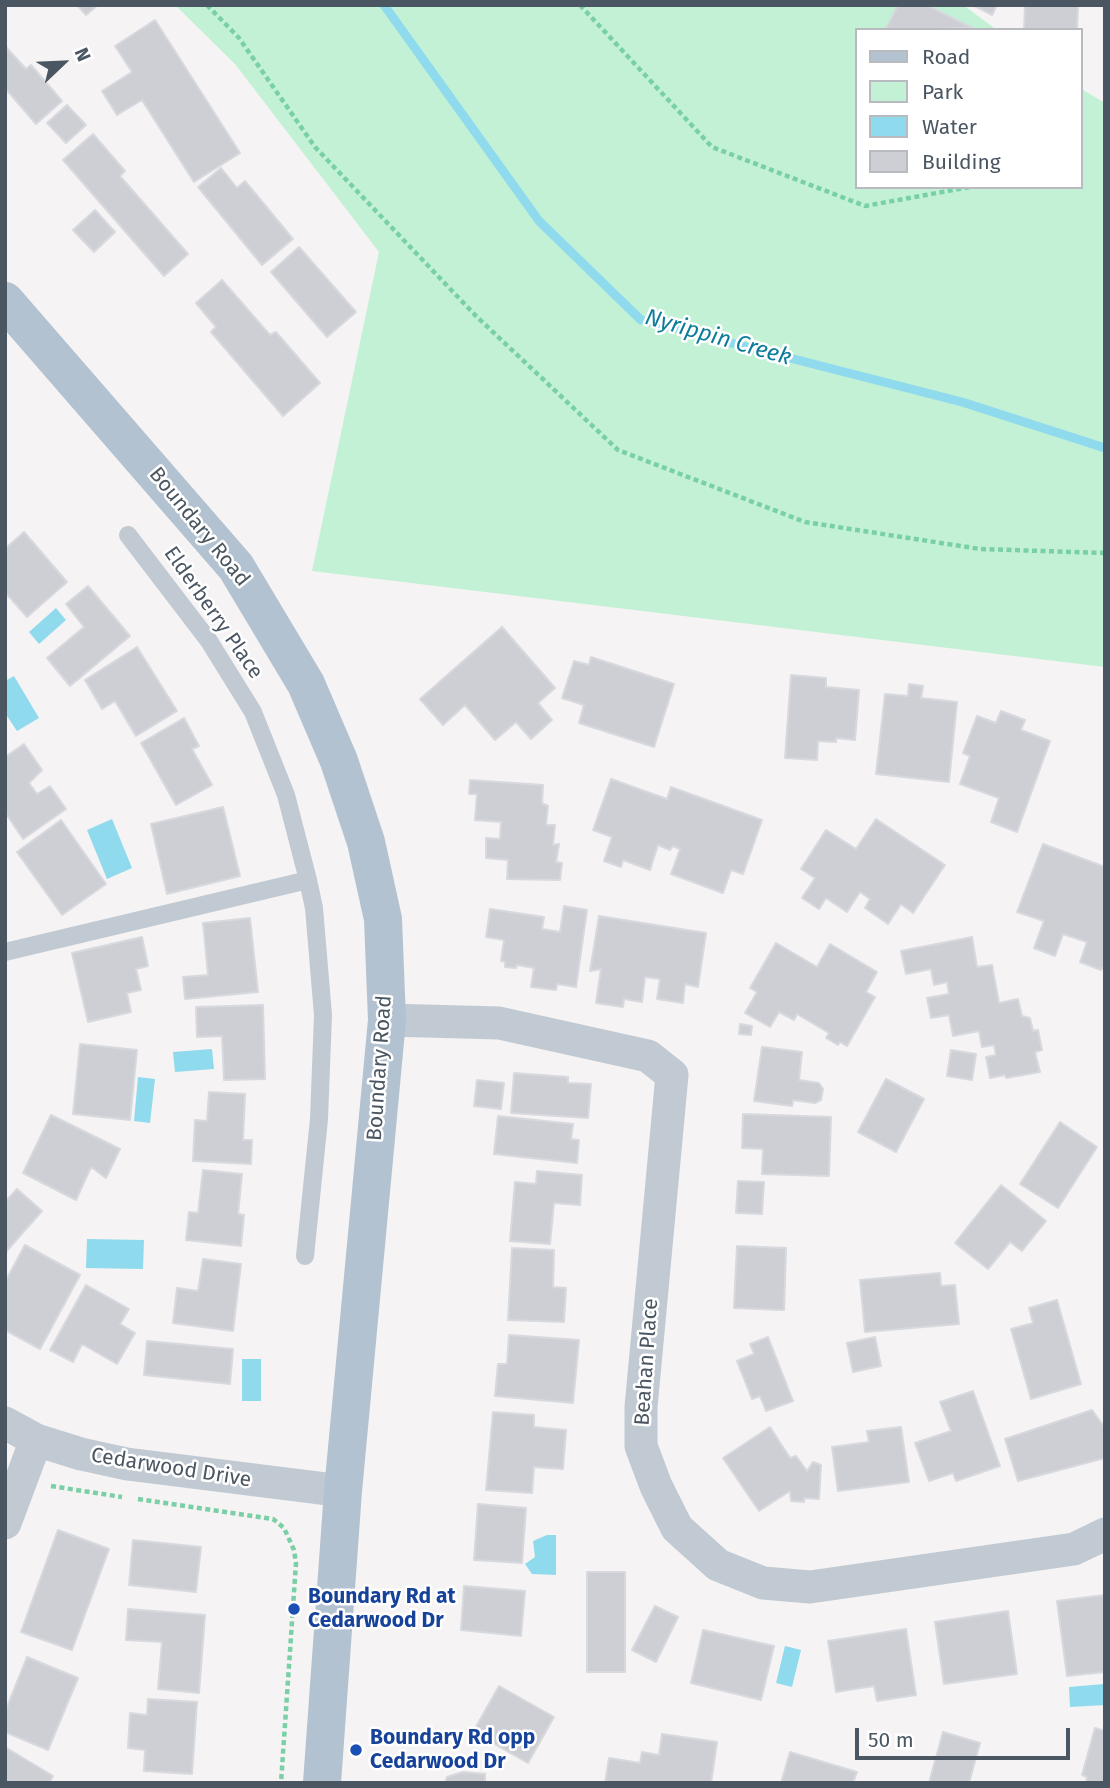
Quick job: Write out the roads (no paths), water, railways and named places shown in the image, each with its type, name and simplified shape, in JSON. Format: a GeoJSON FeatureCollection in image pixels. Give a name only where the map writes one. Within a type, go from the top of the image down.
{"type":"FeatureCollection","features":[{"type":"Feature","properties":{"kind":"main road","name":"Boundary Road"},"geometry":{"type":"LineString","coordinates":[[5,301],[236,567],[306,684],[339,761],[366,842],[383,919],[387,1020],[343,1491],[322,1783]]}},
{"type":"Feature","properties":{"kind":"street","name":"Beahan Place"},"geometry":{"type":"LineString","coordinates":[[387,1020],[499,1023],[648,1056],[672,1075],[641,1407],[641,1446],[656,1486],[677,1528],[718,1565],[763,1583],[810,1587],[1074,1549],[1105,1534]]}},
{"type":"Feature","properties":{"kind":"street","name":"Cedarwood Drive"},"geometry":{"type":"LineString","coordinates":[[5,1423],[36,1440],[127,1464],[343,1491]]}},
{"type":"Feature","properties":{"kind":"street"},"geometry":{"type":"LineString","coordinates":[[5,1523],[36,1440]]}},
{"type":"Feature","properties":{"kind":"lane","name":"Elderberry Place"},"geometry":{"type":"LineString","coordinates":[[128,535],[209,641],[253,712],[286,795],[308,880],[314,908],[323,1015],[319,1119],[305,1256]]}},
{"type":"Feature","properties":{"kind":"lane"},"geometry":{"type":"LineString","coordinates":[[5,952],[308,880]]}},
{"type":"Feature","properties":{"kind":"water"},"geometry":{"type":"Polygon","coordinates":[[[56,608],[66,620],[39,644],[29,632],[56,608]]]}},
{"type":"Feature","properties":{"kind":"water"},"geometry":{"type":"Polygon","coordinates":[[[14,676],[39,718],[17,731],[5,713],[5,681],[14,676]]]}},
{"type":"Feature","properties":{"kind":"water"},"geometry":{"type":"Polygon","coordinates":[[[112,819],[132,868],[107,879],[87,830],[112,819]]]}},
{"type":"Feature","properties":{"kind":"water"},"geometry":{"type":"Polygon","coordinates":[[[212,1049],[214,1069],[175,1072],[173,1052],[212,1049]]]}},
{"type":"Feature","properties":{"kind":"water"},"geometry":{"type":"Polygon","coordinates":[[[138,1077],[155,1079],[150,1123],[134,1121],[138,1077]]]}},
{"type":"Feature","properties":{"kind":"water"},"geometry":{"type":"Polygon","coordinates":[[[87,1239],[144,1240],[143,1269],[86,1268],[87,1239]]]}},
{"type":"Feature","properties":{"kind":"water"},"geometry":{"type":"Polygon","coordinates":[[[242,1359],[261,1359],[261,1401],[242,1401],[242,1359]]]}},
{"type":"Feature","properties":{"kind":"water"},"geometry":{"type":"Polygon","coordinates":[[[547,1535],[556,1535],[556,1575],[532,1574],[525,1564],[535,1557],[533,1541],[547,1535]]]}},
{"type":"Feature","properties":{"kind":"water"},"geometry":{"type":"Polygon","coordinates":[[[785,1646],[801,1650],[792,1687],[776,1683],[785,1646]]]}},
{"type":"Feature","properties":{"kind":"water"},"geometry":{"type":"Polygon","coordinates":[[[1104,1684],[1105,1705],[1070,1707],[1069,1687],[1104,1684]]]}},
{"type":"Feature","properties":{"kind":"waterway","name":"Nyrippin Creek"},"geometry":{"type":"LineString","coordinates":[[384,5],[539,221],[641,320],[962,402],[1105,448]]}},
{"type":"Feature","properties":{"kind":"place","name":"Boundary Rd at Cedarwood Dr"},"geometry":{"type":"Point","coordinates":[294,1609]}},
{"type":"Feature","properties":{"kind":"place","name":"Boundary Rd opp Cedarwood Dr"},"geometry":{"type":"Point","coordinates":[356,1750]}}]}
